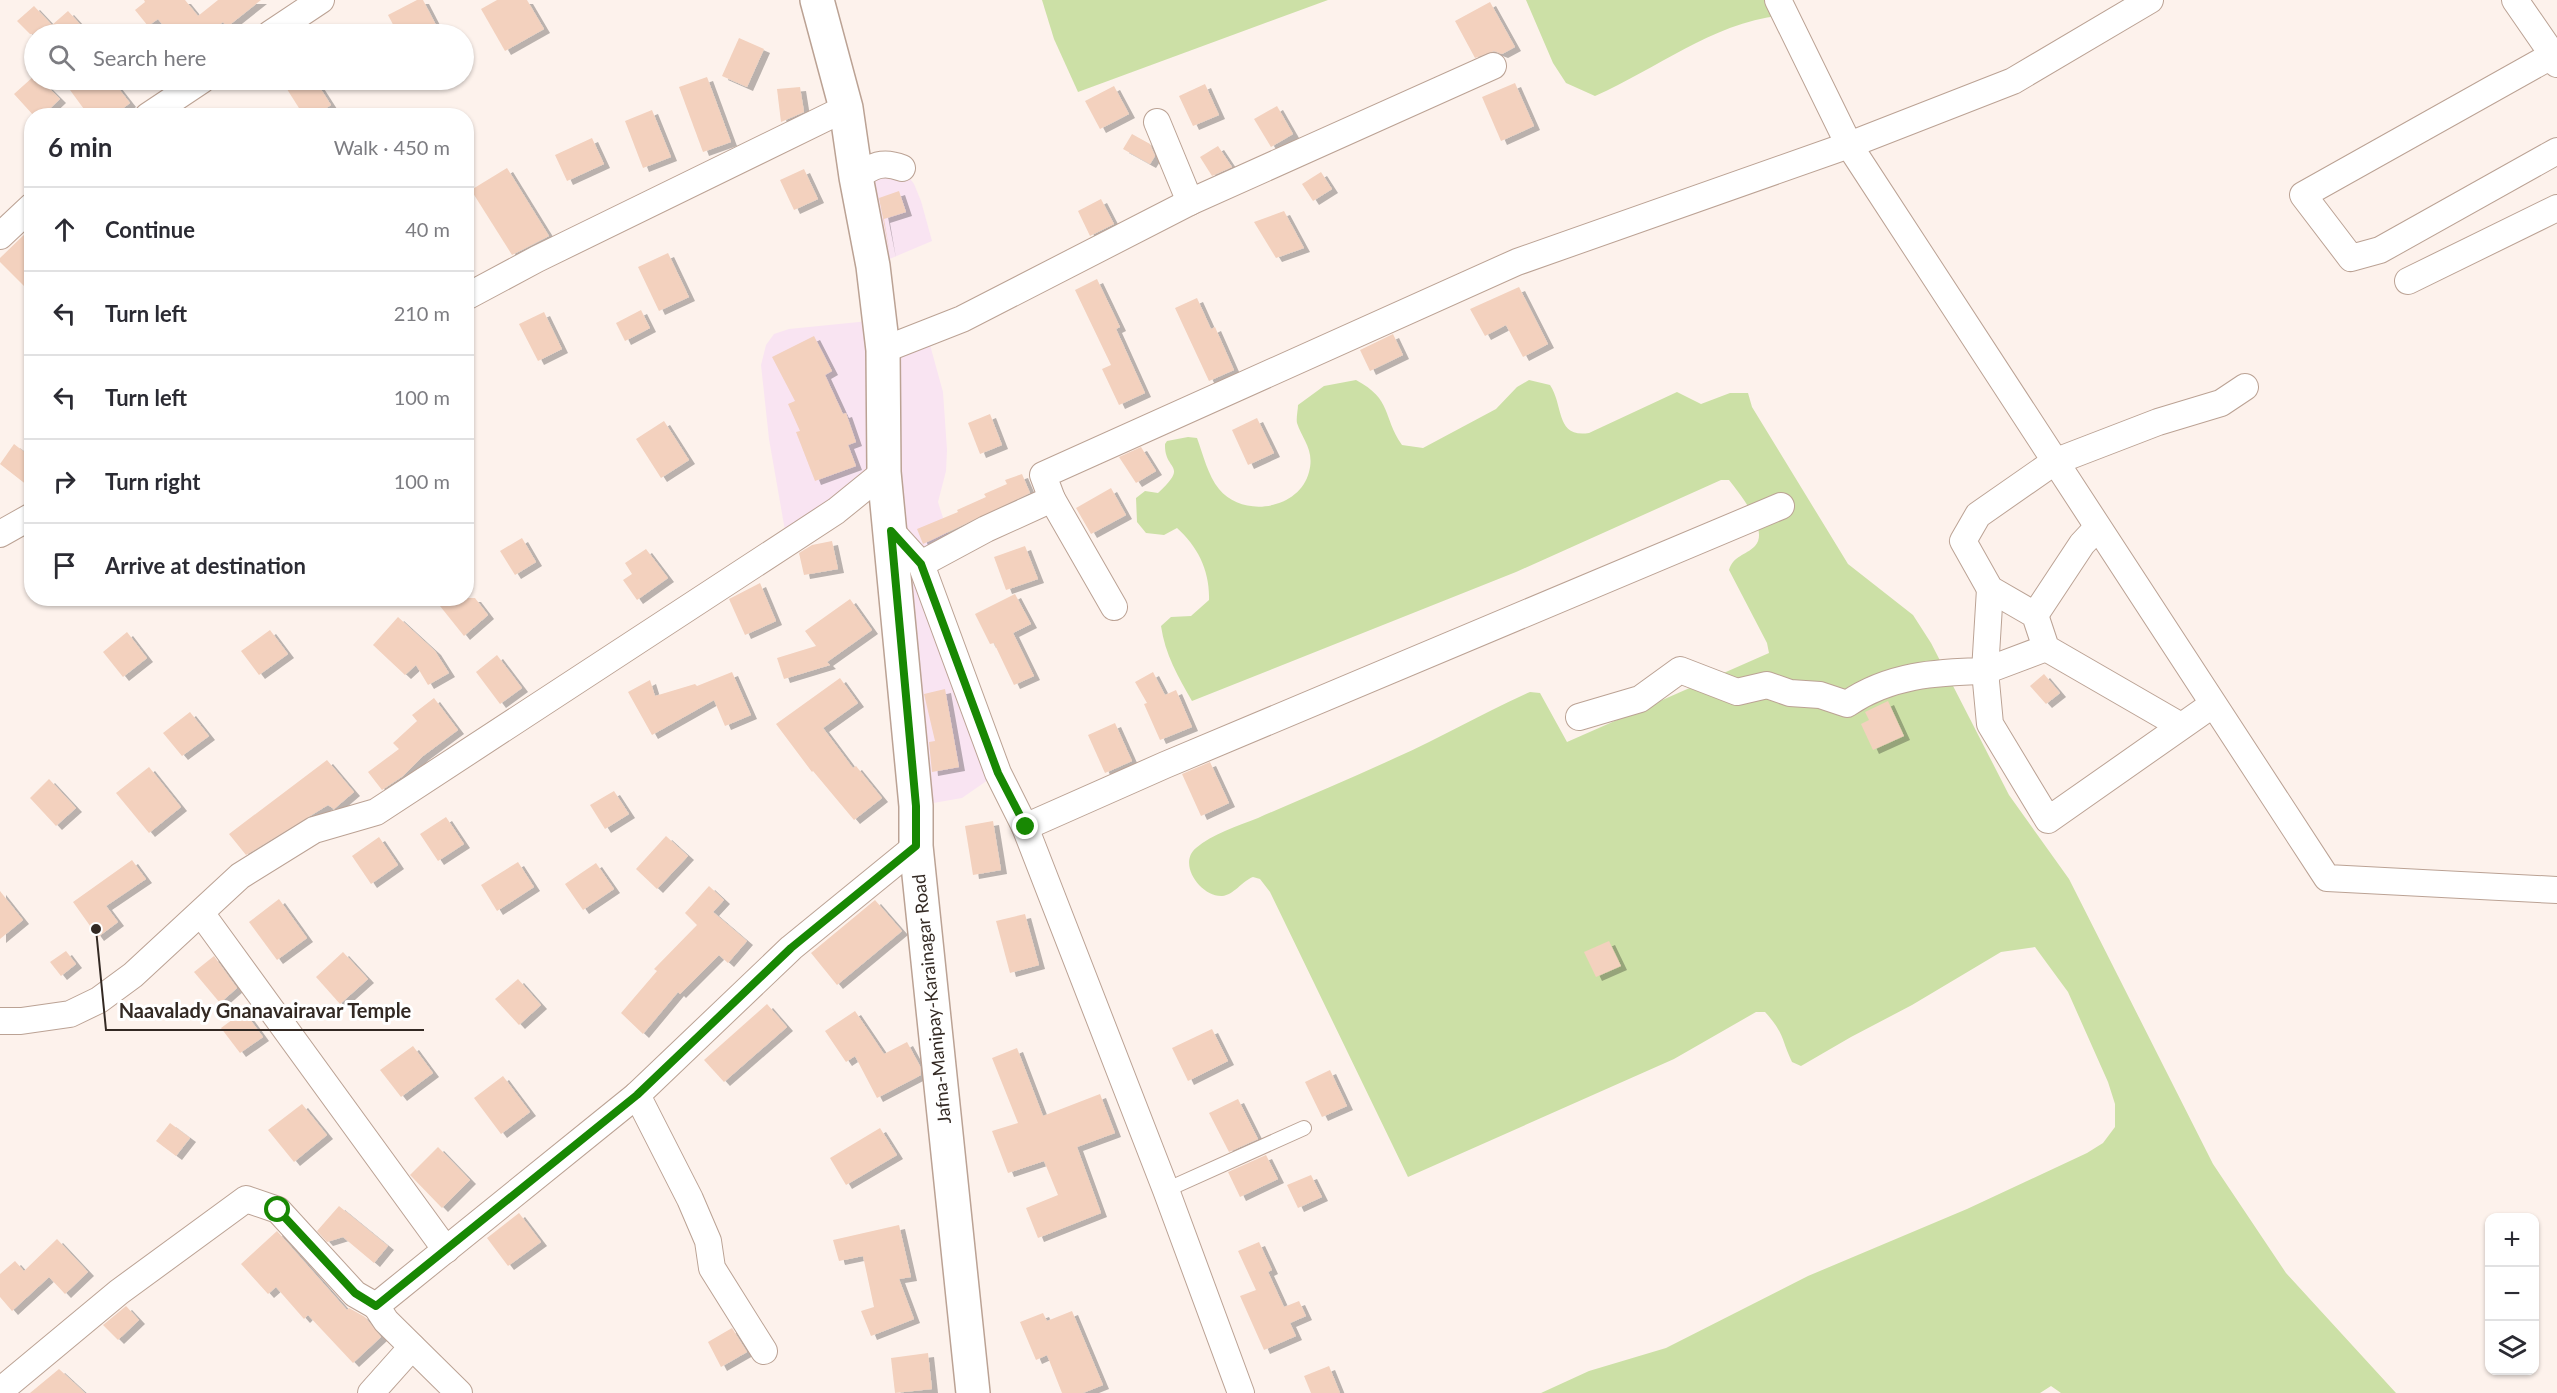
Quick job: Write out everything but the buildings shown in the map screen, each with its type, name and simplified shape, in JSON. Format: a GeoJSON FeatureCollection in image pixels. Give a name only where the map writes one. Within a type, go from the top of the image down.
{"type":"FeatureCollection","features":[{"type":"Feature","properties":{"kind":"main road","name":"Jafna-Manipay-Karainagar Road"},"geometry":{"type":"LineString","coordinates":[[817,0],[846,108],[873,266],[883,350],[884,472],[915,795],[916,846],[973,1393]]}},
{"type":"Feature","properties":{"kind":"street"},"geometry":{"type":"LineString","coordinates":[[285,24],[321,0]]}},
{"type":"Feature","properties":{"kind":"street"},"geometry":{"type":"LineString","coordinates":[[1778,0],[1849,145],[2212,705],[2327,878],[2557,890]]}},
{"type":"Feature","properties":{"kind":"street"},"geometry":{"type":"LineString","coordinates":[[1113,607],[1052,499],[1043,475],[1517,262],[1849,145],[2013,81],[2150,0]]}},
{"type":"Feature","properties":{"kind":"street"},"geometry":{"type":"LineString","coordinates":[[2515,0],[2556,57],[2303,195],[2351,258],[2380,250],[2557,151]]}},
{"type":"Feature","properties":{"kind":"street"},"geometry":{"type":"LineString","coordinates":[[883,350],[962,319],[1190,202],[1493,66]]}},
{"type":"Feature","properties":{"kind":"street"},"geometry":{"type":"LineString","coordinates":[[160,108],[187,90]]}},
{"type":"Feature","properties":{"kind":"street"},"geometry":{"type":"LineString","coordinates":[[474,293],[537,259],[846,108]]}},
{"type":"Feature","properties":{"kind":"street"},"geometry":{"type":"LineString","coordinates":[[1157,122],[1190,202]]}},
{"type":"Feature","properties":{"kind":"street"},"geometry":{"type":"LineString","coordinates":[[856,177],[878,164],[890,164],[902,168]]}},
{"type":"Feature","properties":{"kind":"street"},"geometry":{"type":"LineString","coordinates":[[2408,280],[2557,208]]}},
{"type":"Feature","properties":{"kind":"street"},"geometry":{"type":"LineString","coordinates":[[0,236],[24,214]]}},
{"type":"Feature","properties":{"kind":"street"},"geometry":{"type":"LineString","coordinates":[[2181,726],[2046,648],[2034,615],[1990,589],[1963,541],[1978,515],[2054,462],[2158,422],[2221,403],[2245,387]]}},
{"type":"Feature","properties":{"kind":"street"},"geometry":{"type":"LineString","coordinates":[[0,1021],[21,1021],[70,1014],[99,1000],[134,975],[240,876],[314,830],[376,812],[526,716],[836,511],[884,472]]}},
{"type":"Feature","properties":{"kind":"street"},"geometry":{"type":"LineString","coordinates":[[921,564],[978,533],[1052,499]]}},
{"type":"Feature","properties":{"kind":"street"},"geometry":{"type":"LineString","coordinates":[[1026,827],[1165,765],[1781,506]]}},
{"type":"Feature","properties":{"kind":"street"},"geometry":{"type":"LineString","coordinates":[[0,534],[24,520]]}},
{"type":"Feature","properties":{"kind":"street"},"geometry":{"type":"LineString","coordinates":[[2034,615],[2082,544],[2097,528]]}},
{"type":"Feature","properties":{"kind":"street"},"geometry":{"type":"LineString","coordinates":[[891,531],[921,564],[998,773],[1026,827],[1166,1190],[1241,1393]]}},
{"type":"Feature","properties":{"kind":"street"},"geometry":{"type":"LineString","coordinates":[[1990,589],[1985,671],[1990,724],[2048,820],[2212,705]]}},
{"type":"Feature","properties":{"kind":"street"},"geometry":{"type":"LineString","coordinates":[[1579,717],[1640,699],[1680,669],[1737,692],[1767,686],[1790,693],[1820,695],[1847,704],[1864,692],[1926,672],[1985,671],[2046,648]]}},
{"type":"Feature","properties":{"kind":"street"},"geometry":{"type":"LineString","coordinates":[[376,1306],[637,1095],[791,948],[916,846]]}},
{"type":"Feature","properties":{"kind":"street"},"geometry":{"type":"LineString","coordinates":[[201,913],[446,1250]]}},
{"type":"Feature","properties":{"kind":"street"},"geometry":{"type":"LineString","coordinates":[[637,1095],[690,1199],[708,1241],[712,1269],[764,1351]]}},
{"type":"Feature","properties":{"kind":"street"},"geometry":{"type":"LineString","coordinates":[[0,1391],[119,1292],[246,1199],[278,1210],[355,1293],[376,1306],[386,1322],[459,1393]]}},
{"type":"Feature","properties":{"kind":"street"},"geometry":{"type":"LineString","coordinates":[[371,1393],[412,1347]]}},
{"type":"Feature","properties":{"kind":"lane"},"geometry":{"type":"LineString","coordinates":[[1166,1190],[1304,1128]]}},
{"type":"Feature","properties":{"kind":"shaded area"},"geometry":{"type":"Polygon","coordinates":[[[902,168],[914,184],[921,201],[932,241],[873,266],[856,177],[902,168]]]}},
{"type":"Feature","properties":{"kind":"shaded area"},"geometry":{"type":"Polygon","coordinates":[[[879,320],[883,350],[927,334],[943,392],[947,450],[946,471],[938,502],[952,546],[921,564],[998,773],[962,798],[916,806],[884,473],[787,542],[769,439],[761,365],[766,345],[774,334],[789,329],[879,320]]]}},
{"type":"Feature","properties":{"kind":"green space"},"geometry":{"type":"Polygon","coordinates":[[[1042,0],[1328,0],[1078,92],[1054,39],[1042,0]]]}},
{"type":"Feature","properties":{"kind":"green space"},"geometry":{"type":"Polygon","coordinates":[[[1526,0],[1778,0],[1785,15],[1759,19],[1710,36],[1595,96],[1566,83],[1553,63],[1526,0]]]}},
{"type":"Feature","properties":{"kind":"green space"},"geometry":{"type":"Polygon","coordinates":[[[1356,380],[1368,387],[1382,402],[1402,445],[1423,448],[1496,409],[1517,387],[1529,380],[1550,385],[1565,426],[1578,433],[1589,433],[1677,392],[1701,404],[1730,393],[1748,393],[1752,407],[1848,564],[1913,615],[1931,643],[2009,795],[2069,879],[2213,1164],[2286,1273],[2396,1393],[2061,1393],[2051,1386],[2040,1393],[1541,1393],[1589,1371],[1666,1348],[1808,1276],[1967,1209],[2087,1153],[2103,1143],[2115,1127],[2115,1104],[2108,1082],[2068,992],[2035,947],[2001,952],[1912,1005],[1801,1066],[1792,1062],[1779,1031],[1765,1012],[1756,1012],[1674,1059],[1408,1177],[1270,892],[1260,879],[1253,877],[1226,895],[1214,895],[1206,891],[1194,878],[1190,870],[1191,855],[1202,843],[1217,834],[1378,766],[1530,692],[1540,693],[1567,742],[1769,653],[1767,643],[1729,570],[1737,558],[1755,546],[1759,539],[1759,531],[1751,512],[1729,480],[1721,480],[1516,572],[1192,701],[1169,656],[1161,626],[1171,617],[1191,616],[1209,600],[1205,569],[1197,551],[1177,528],[1164,535],[1146,533],[1137,522],[1136,498],[1145,491],[1158,493],[1167,483],[1174,472],[1166,453],[1165,444],[1167,441],[1188,437],[1197,438],[1212,478],[1229,498],[1256,507],[1283,502],[1304,485],[1309,472],[1309,451],[1297,423],[1298,405],[1324,386],[1356,380]]]}},
{"type":"Feature","properties":{"kind":"place","name":"Naavalady Gnanavairavar Temple"},"geometry":{"type":"Point","coordinates":[96,929]}},
{"type":"Feature","properties":{"kind":"route"},"geometry":{"type":"LineString","coordinates":[[278,1210],[355,1293],[376,1306],[637,1095],[791,948],[916,846],[916,806],[891,531],[921,564],[998,773],[1026,827]]}}]}
